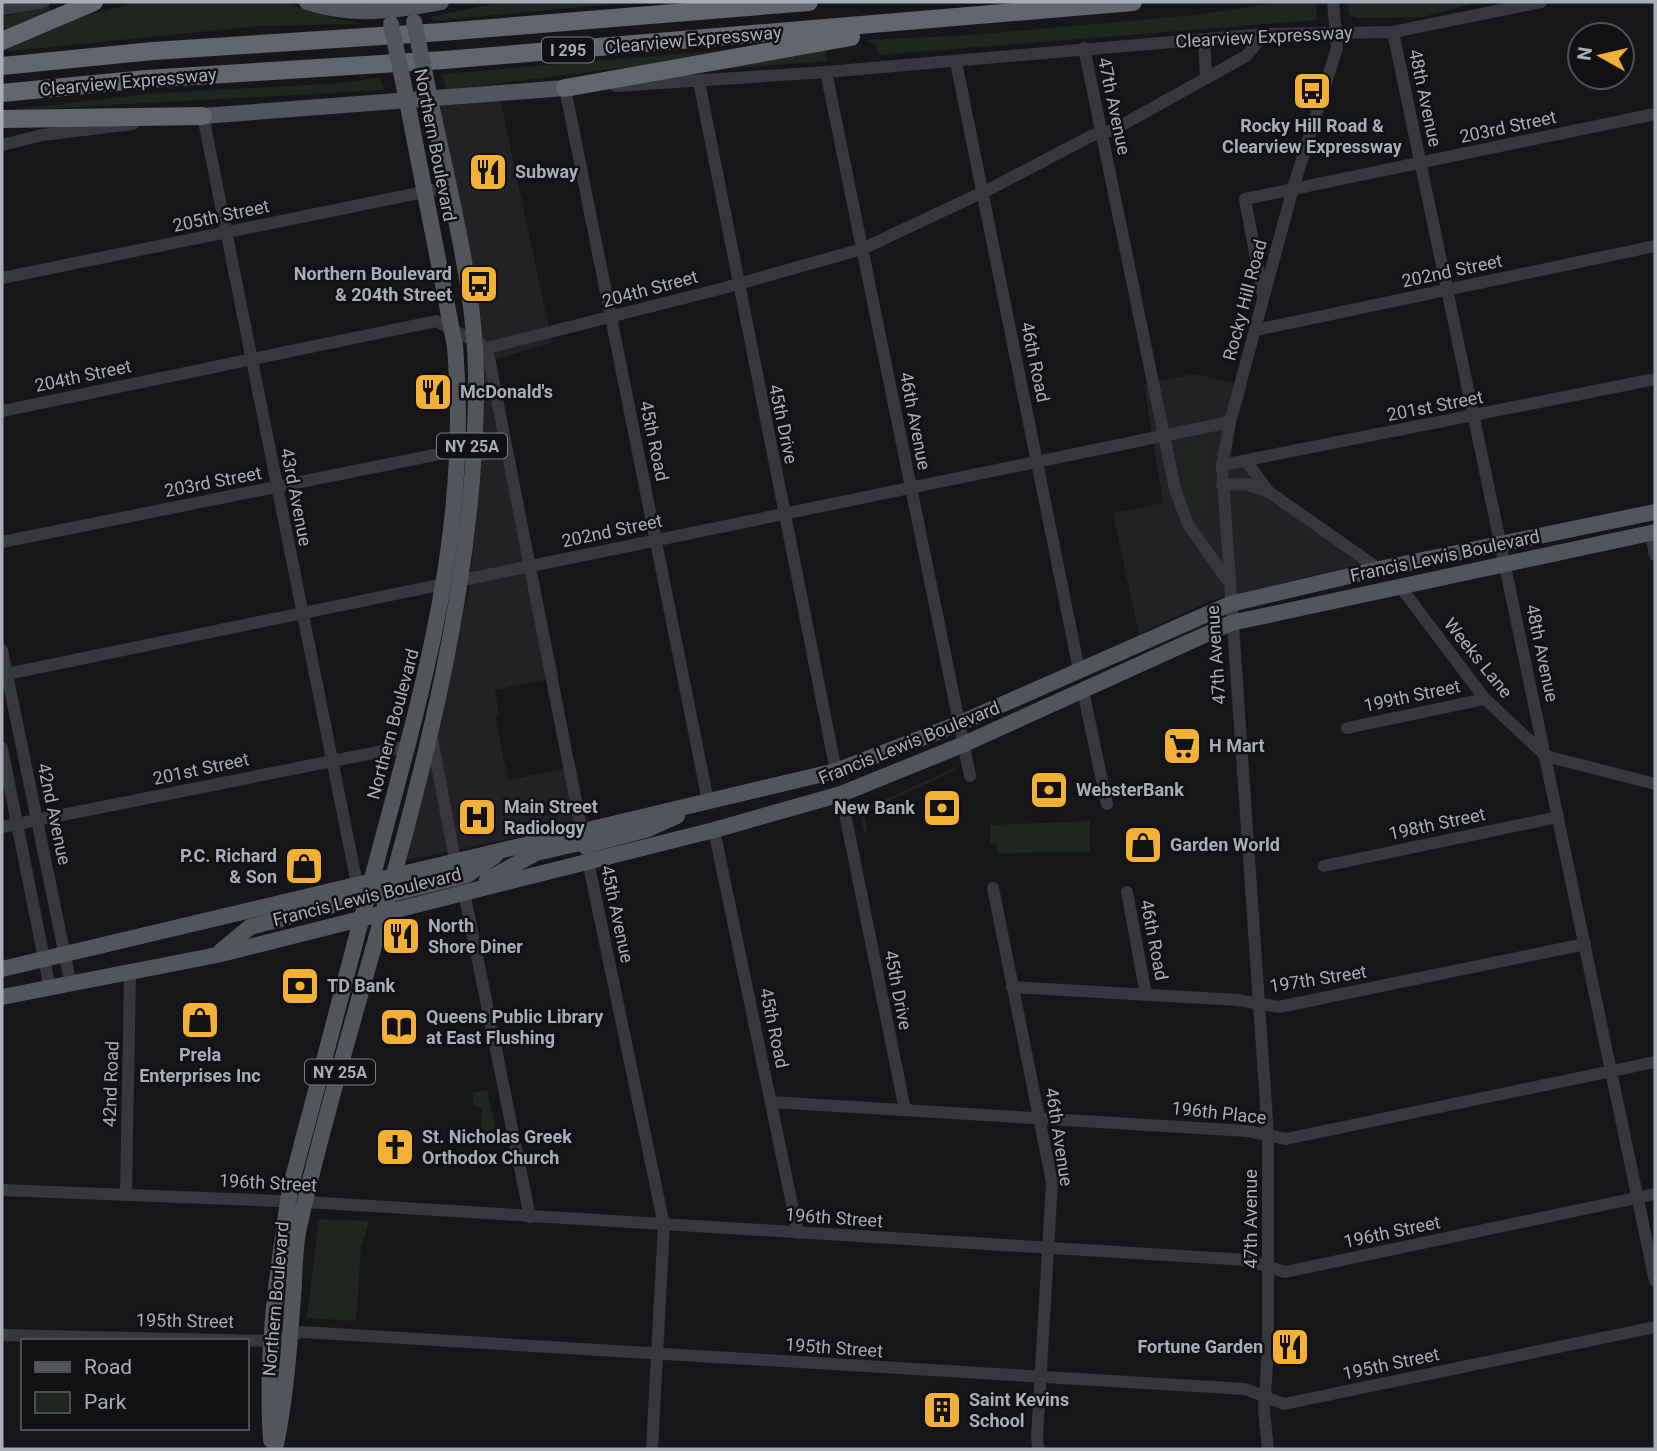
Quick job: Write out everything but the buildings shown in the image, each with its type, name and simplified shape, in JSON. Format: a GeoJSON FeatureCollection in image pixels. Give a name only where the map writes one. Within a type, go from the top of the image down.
{"type":"FeatureCollection","features":[{"type":"Feature","properties":{"kind":"highway"},"geometry":{"type":"LineString","coordinates":[[2,41],[94,2]]}},
{"type":"Feature","properties":{"kind":"highway","name":"Clearview Expressway"},"geometry":{"type":"LineString","coordinates":[[2,66],[153,51],[442,32],[809,2]]}},
{"type":"Feature","properties":{"kind":"highway","name":"Clearview Expressway"},"geometry":{"type":"LineString","coordinates":[[2,93],[146,79],[444,60],[1133,2]]}},
{"type":"Feature","properties":{"kind":"highway"},"geometry":{"type":"LineString","coordinates":[[565,88],[958,18]]}},
{"type":"Feature","properties":{"kind":"highway"},"geometry":{"type":"LineString","coordinates":[[2,119],[203,116]]}},
{"type":"Feature","properties":{"kind":"main road"},"geometry":{"type":"LineString","coordinates":[[307,2],[340,10],[389,13],[441,2]]}},
{"type":"Feature","properties":{"kind":"main road","name":"Northern Boulevard"},"geometry":{"type":"LineString","coordinates":[[273,1449],[268,1396],[278,1266],[289,1196],[364,898],[408,746],[468,519],[458,376],[425,192],[412,10]]}},
{"type":"Feature","properties":{"kind":"main road","name":"Northern Boulevard"},"geometry":{"type":"LineString","coordinates":[[273,1449],[286,1397],[298,1231],[430,728],[451,583],[455,511],[480,345],[448,187],[389,13]]}},
{"type":"Feature","properties":{"kind":"main road"},"geometry":{"type":"LineString","coordinates":[[203,116],[418,95],[565,88]]}},
{"type":"Feature","properties":{"kind":"main road","name":"Francis Lewis Boulevard"},"geometry":{"type":"LineString","coordinates":[[2,970],[65,955],[364,898],[382,912],[464,892],[708,801],[835,771],[958,724],[1230,604],[1379,569],[1501,546],[1655,512]]}},
{"type":"Feature","properties":{"kind":"main road","name":"Francis Lewis Boulevard"},"geometry":{"type":"LineString","coordinates":[[2,997],[217,955],[364,898],[389,884],[455,860],[503,851],[585,845],[714,830],[841,794],[962,745],[1231,623],[1505,562],[1653,533]]}},
{"type":"Feature","properties":{"kind":"main road"},"geometry":{"type":"LineString","coordinates":[[364,898],[376,898],[389,884],[467,875],[503,851]]}},
{"type":"Feature","properties":{"kind":"street"},"geometry":{"type":"LineString","coordinates":[[2,9],[44,2]]}},
{"type":"Feature","properties":{"kind":"street"},"geometry":{"type":"LineString","coordinates":[[1333,2],[1337,33]]}},
{"type":"Feature","properties":{"kind":"street","name":"Clearview Expressway"},"geometry":{"type":"LineString","coordinates":[[565,88],[699,82],[1264,34],[1393,32],[1541,2]]}},
{"type":"Feature","properties":{"kind":"street","name":"48th Avenue"},"geometry":{"type":"LineString","coordinates":[[1393,32],[1655,1281]]}},
{"type":"Feature","properties":{"kind":"street","name":"Rocky Hill Road"},"geometry":{"type":"LineString","coordinates":[[1228,581],[1222,465],[1230,422],[1293,188],[1337,48],[1337,33]]}},
{"type":"Feature","properties":{"kind":"street","name":"204th Street"},"geometry":{"type":"LineString","coordinates":[[2,411],[436,321],[480,345],[611,318],[862,249],[982,193],[1102,132],[1113,130],[1251,52],[1264,34]]}},
{"type":"Feature","properties":{"kind":"street"},"geometry":{"type":"LineString","coordinates":[[1203,39],[1206,77]]}},
{"type":"Feature","properties":{"kind":"street","name":"47th Avenue"},"geometry":{"type":"LineString","coordinates":[[1084,48],[1175,489],[1188,524],[1228,581],[1268,1135],[1264,1398],[1268,1449]]}},
{"type":"Feature","properties":{"kind":"street","name":"46th Road"},"geometry":{"type":"LineString","coordinates":[[956,62],[1079,670]]}},
{"type":"Feature","properties":{"kind":"street","name":"46th Avenue"},"geometry":{"type":"LineString","coordinates":[[826,72],[970,776]]}},
{"type":"Feature","properties":{"kind":"street","name":"45th Drive"},"geometry":{"type":"LineString","coordinates":[[699,82],[835,771]]}},
{"type":"Feature","properties":{"kind":"street","name":"45th Road"},"geometry":{"type":"LineString","coordinates":[[565,88],[708,801]]}},
{"type":"Feature","properties":{"kind":"street","name":"203rd Street"},"geometry":{"type":"LineString","coordinates":[[1264,299],[1245,199],[1655,114]]}},
{"type":"Feature","properties":{"kind":"street"},"geometry":{"type":"LineString","coordinates":[[2,137],[203,116]]}},
{"type":"Feature","properties":{"kind":"street","name":"43rd Avenue"},"geometry":{"type":"LineString","coordinates":[[203,116],[331,760],[364,898]]}},
{"type":"Feature","properties":{"kind":"street"},"geometry":{"type":"LineString","coordinates":[[2,145],[41,135]]}},
{"type":"Feature","properties":{"kind":"street","name":"205th Street"},"geometry":{"type":"LineString","coordinates":[[2,278],[448,187]]}},
{"type":"Feature","properties":{"kind":"street","name":"202nd Street"},"geometry":{"type":"LineString","coordinates":[[1256,330],[1655,246]]}},
{"type":"Feature","properties":{"kind":"street","name":"45th Avenue"},"geometry":{"type":"LineString","coordinates":[[480,345],[530,566],[664,1224],[652,1449]]}},
{"type":"Feature","properties":{"kind":"street","name":"201st Street"},"geometry":{"type":"LineString","coordinates":[[1222,465],[1655,379]]}},
{"type":"Feature","properties":{"kind":"street","name":"202nd Street"},"geometry":{"type":"LineString","coordinates":[[4,674],[1230,422]]}},
{"type":"Feature","properties":{"kind":"street","name":"203rd Street"},"geometry":{"type":"LineString","coordinates":[[2,542],[464,449]]}},
{"type":"Feature","properties":{"kind":"street"},"geometry":{"type":"LineString","coordinates":[[1246,461],[1269,492]]}},
{"type":"Feature","properties":{"kind":"street"},"geometry":{"type":"LineString","coordinates":[[1223,485],[1246,484],[1269,492],[1379,569]]}},
{"type":"Feature","properties":{"kind":"street"},"geometry":{"type":"LineString","coordinates":[[1653,533],[1655,555]]}},
{"type":"Feature","properties":{"kind":"street","name":"Weeks Lane"},"geometry":{"type":"LineString","coordinates":[[1399,585],[1485,699],[1546,756],[1655,784]]}},
{"type":"Feature","properties":{"kind":"street","name":"42nd Avenue"},"geometry":{"type":"LineString","coordinates":[[2,650],[4,674],[38,820],[71,985]]}},
{"type":"Feature","properties":{"kind":"street"},"geometry":{"type":"LineString","coordinates":[[1083,691],[1107,804]]}},
{"type":"Feature","properties":{"kind":"street","name":"199th Street"},"geometry":{"type":"LineString","coordinates":[[1347,728],[1485,699]]}},
{"type":"Feature","properties":{"kind":"street"},"geometry":{"type":"LineString","coordinates":[[430,728],[455,860]]}},
{"type":"Feature","properties":{"kind":"street","name":"201st Street"},"geometry":{"type":"LineString","coordinates":[[2,827],[408,746]]}},
{"type":"Feature","properties":{"kind":"street"},"geometry":{"type":"LineString","coordinates":[[2,748],[50,989]]}},
{"type":"Feature","properties":{"kind":"street","name":"45th Drive"},"geometry":{"type":"LineString","coordinates":[[841,794],[905,1110]]}},
{"type":"Feature","properties":{"kind":"street","name":"198th Street"},"geometry":{"type":"LineString","coordinates":[[1324,866],[1558,817]]}},
{"type":"Feature","properties":{"kind":"street","name":"45th Road"},"geometry":{"type":"LineString","coordinates":[[714,830],[798,1233]]}},
{"type":"Feature","properties":{"kind":"street","name":"46th Avenue"},"geometry":{"type":"LineString","coordinates":[[993,888],[1052,1182],[1037,1443],[1031,1449]]}},
{"type":"Feature","properties":{"kind":"street"},"geometry":{"type":"LineString","coordinates":[[464,892],[530,1217]]}},
{"type":"Feature","properties":{"kind":"street","name":"46th Road"},"geometry":{"type":"LineString","coordinates":[[1127,892],[1146,995]]}},
{"type":"Feature","properties":{"kind":"street","name":"197th Street"},"geometry":{"type":"LineString","coordinates":[[1012,986],[1238,1000],[1279,1007],[1585,944]]}},
{"type":"Feature","properties":{"kind":"street","name":"42nd Road"},"geometry":{"type":"LineString","coordinates":[[126,1195],[130,974]]}},
{"type":"Feature","properties":{"kind":"street","name":"196th Place"},"geometry":{"type":"LineString","coordinates":[[771,1102],[1247,1131],[1286,1139],[1655,1062]]}},
{"type":"Feature","properties":{"kind":"street","name":"196th Street"},"geometry":{"type":"LineString","coordinates":[[2,1191],[289,1196],[306,1202],[530,1217],[1247,1260],[1285,1272],[1655,1194]]}},
{"type":"Feature","properties":{"kind":"street","name":"195th Street"},"geometry":{"type":"LineString","coordinates":[[248,1340],[272,1341],[302,1332],[1245,1389],[1284,1404],[1655,1327]]}},
{"type":"Feature","properties":{"kind":"street","name":"195th Street"},"geometry":{"type":"LineString","coordinates":[[2,1335],[182,1339]]}},
{"type":"Feature","properties":{"kind":"shaded area"},"geometry":{"type":"Polygon","coordinates":[[[500,98],[552,343],[492,360],[559,677],[495,690],[499,715],[495,717],[508,780],[576,766],[587,822],[405,861],[469,588],[479,493],[482,375],[472,271],[440,105],[500,98]]]}},
{"type":"Feature","properties":{"kind":"shaded area"},"geometry":{"type":"Polygon","coordinates":[[[1194,374],[1248,386],[1236,423],[1231,459],[1375,561],[1212,600],[1139,634],[1113,513],[1163,503],[1144,384],[1194,374]]]}},
{"type":"Feature","properties":{"kind":"green space"},"geometry":{"type":"Polygon","coordinates":[[[138,2],[282,2],[363,24],[258,26],[2,52],[2,45],[44,27],[138,2]]]}},
{"type":"Feature","properties":{"kind":"green space"},"geometry":{"type":"Polygon","coordinates":[[[501,2],[636,2],[432,21],[431,17],[501,2]]]}},
{"type":"Feature","properties":{"kind":"green space"},"geometry":{"type":"Polygon","coordinates":[[[1281,2],[1316,2],[1317,20],[878,55],[877,45],[865,40],[971,35],[1196,15],[1281,2]]]}},
{"type":"Feature","properties":{"kind":"green space"},"geometry":{"type":"Polygon","coordinates":[[[1347,2],[1479,2],[1423,17],[1357,18],[1349,15],[1347,2]]]}},
{"type":"Feature","properties":{"kind":"green space"},"geometry":{"type":"Polygon","coordinates":[[[48,6],[52,12],[2,36],[2,17],[48,6]]]}},
{"type":"Feature","properties":{"kind":"green space"},"geometry":{"type":"Polygon","coordinates":[[[825,46],[828,61],[697,71],[825,46]]]}},
{"type":"Feature","properties":{"kind":"green space"},"geometry":{"type":"Polygon","coordinates":[[[713,51],[645,65],[446,90],[442,74],[713,51]]]}},
{"type":"Feature","properties":{"kind":"green space"},"geometry":{"type":"Polygon","coordinates":[[[380,77],[384,90],[2,111],[146,94],[341,83],[380,77]]]}},
{"type":"Feature","properties":{"kind":"green space"},"geometry":{"type":"Polygon","coordinates":[[[1207,442],[1207,512],[1195,513],[1178,447],[1207,442]]]}},
{"type":"Feature","properties":{"kind":"green space"},"geometry":{"type":"Polygon","coordinates":[[[955,768],[956,770],[864,812],[867,831],[864,832],[860,811],[955,768]]]}},
{"type":"Feature","properties":{"kind":"green space"},"geometry":{"type":"Polygon","coordinates":[[[1090,821],[1090,852],[997,853],[997,843],[990,844],[990,825],[1090,821]]]}},
{"type":"Feature","properties":{"kind":"green space"},"geometry":{"type":"Polygon","coordinates":[[[487,1090],[498,1139],[494,1140],[495,1143],[480,1142],[482,1107],[473,1106],[473,1093],[487,1090]]]}},
{"type":"Feature","properties":{"kind":"green space"},"geometry":{"type":"Polygon","coordinates":[[[319,1219],[369,1221],[361,1248],[356,1321],[307,1318],[319,1219]]]}},
{"type":"Feature","properties":{"kind":"place","name":"Rocky Hill Road & Clearview Expressway"},"geometry":{"type":"Point","coordinates":[1312,91]}},
{"type":"Feature","properties":{"kind":"place","name":"Subway"},"geometry":{"type":"Point","coordinates":[488,172]}},
{"type":"Feature","properties":{"kind":"place","name":"Northern Boulevard & 204th Street"},"geometry":{"type":"Point","coordinates":[479,284]}},
{"type":"Feature","properties":{"kind":"place","name":"McDonald's"},"geometry":{"type":"Point","coordinates":[433,392]}},
{"type":"Feature","properties":{"kind":"place","name":"H Mart"},"geometry":{"type":"Point","coordinates":[1182,746]}},
{"type":"Feature","properties":{"kind":"place","name":"WebsterBank"},"geometry":{"type":"Point","coordinates":[1049,790]}},
{"type":"Feature","properties":{"kind":"place","name":"New Bank"},"geometry":{"type":"Point","coordinates":[942,808]}},
{"type":"Feature","properties":{"kind":"place","name":"Main Street Radiology"},"geometry":{"type":"Point","coordinates":[477,817]}},
{"type":"Feature","properties":{"kind":"place","name":"Garden World"},"geometry":{"type":"Point","coordinates":[1143,845]}},
{"type":"Feature","properties":{"kind":"place","name":"P.C. Richard & Son"},"geometry":{"type":"Point","coordinates":[304,866]}},
{"type":"Feature","properties":{"kind":"place","name":"North Shore Diner"},"geometry":{"type":"Point","coordinates":[401,936]}},
{"type":"Feature","properties":{"kind":"place","name":"TD Bank"},"geometry":{"type":"Point","coordinates":[300,986]}},
{"type":"Feature","properties":{"kind":"place","name":"Prela Enterprises Inc"},"geometry":{"type":"Point","coordinates":[200,1020]}},
{"type":"Feature","properties":{"kind":"place","name":"Queens Public Library at East Flushing"},"geometry":{"type":"Point","coordinates":[399,1027]}},
{"type":"Feature","properties":{"kind":"place","name":"St. Nicholas Greek Orthodox Church"},"geometry":{"type":"Point","coordinates":[395,1147]}},
{"type":"Feature","properties":{"kind":"place","name":"Fortune Garden"},"geometry":{"type":"Point","coordinates":[1290,1347]}},
{"type":"Feature","properties":{"kind":"place","name":"Saint Kevins School"},"geometry":{"type":"Point","coordinates":[942,1410]}}]}
